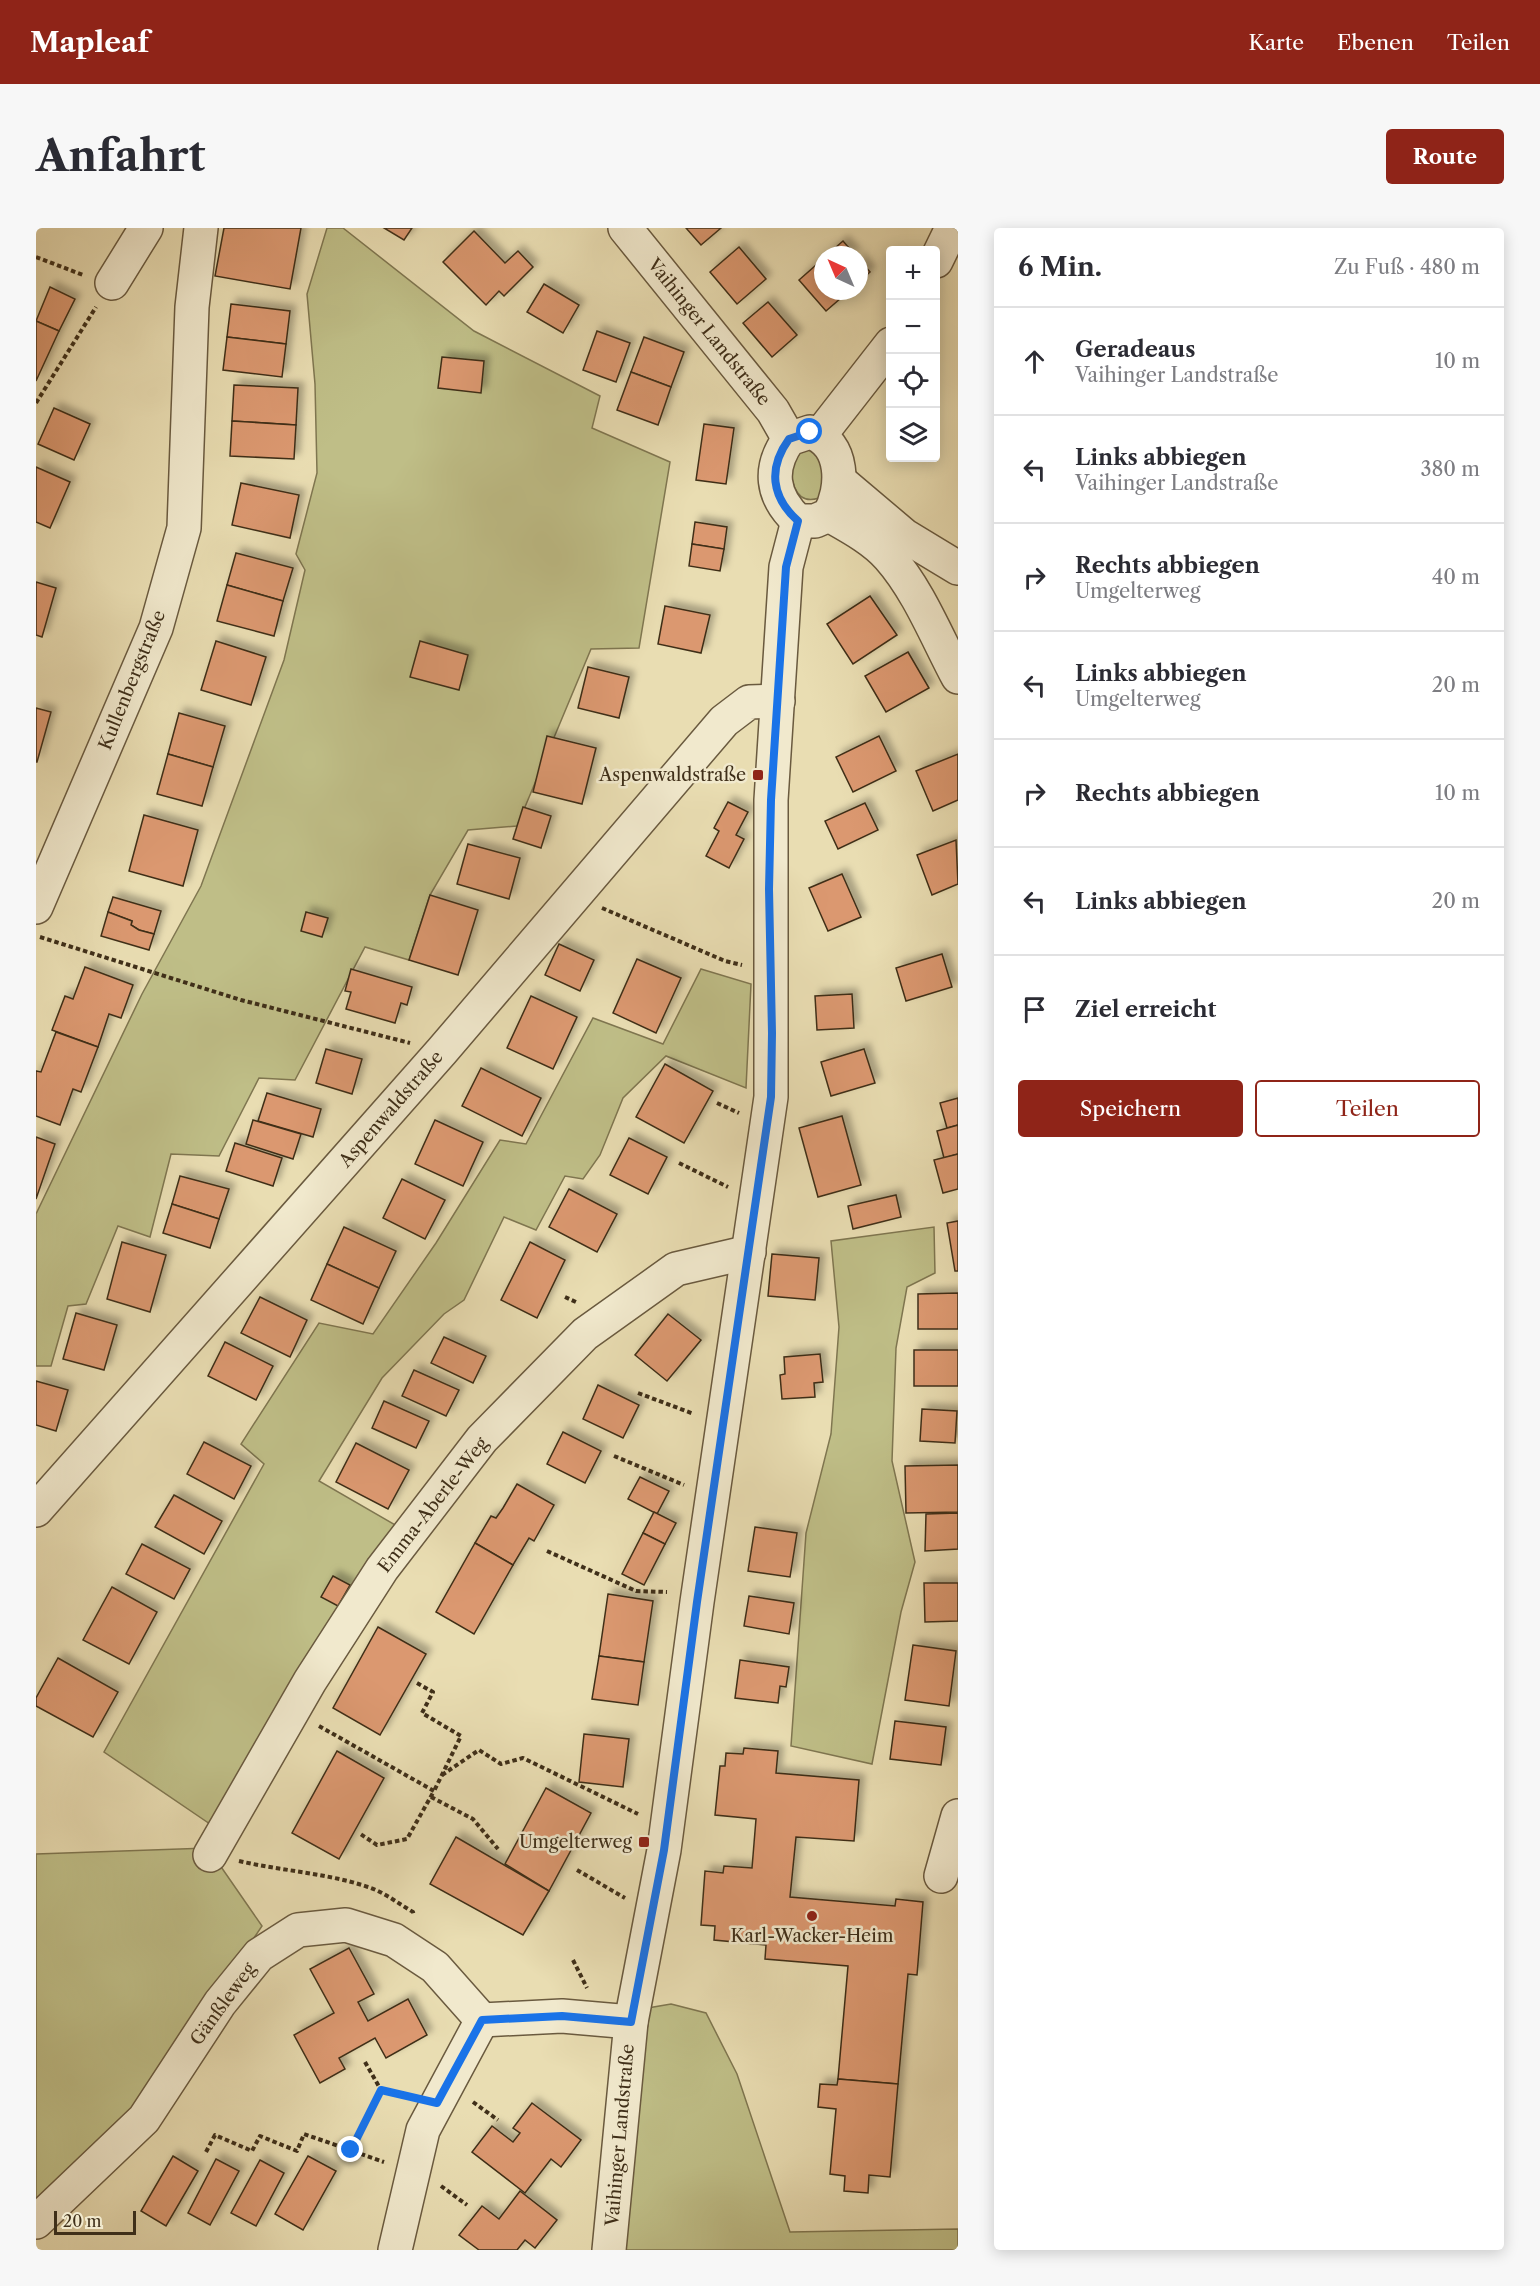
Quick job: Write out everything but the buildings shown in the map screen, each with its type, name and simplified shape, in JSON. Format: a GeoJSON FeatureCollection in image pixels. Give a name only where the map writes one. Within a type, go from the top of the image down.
{"type":"FeatureCollection","features":[{"type":"Feature","properties":{"kind":"street"},"geometry":{"type":"LineString","coordinates":[[112,283],[146,228]]}},
{"type":"Feature","properties":{"kind":"street","name":"Kullenbergstraße"},"geometry":{"type":"LineString","coordinates":[[36,907],[156,628],[184,528],[192,308],[201,228]]}},
{"type":"Feature","properties":{"kind":"street","name":"Vaihinger Landstraße"},"geometry":{"type":"LineString","coordinates":[[609,2250],[631,2022],[667,1828],[698,1594],[771,1097],[769,889],[771,800],[786,567],[814,518],[836,503],[840,481],[836,459],[773,411],[625,228]]}},
{"type":"Feature","properties":{"kind":"street"},"geometry":{"type":"LineString","coordinates":[[940,253],[952,228]]}},
{"type":"Feature","properties":{"kind":"street"},"geometry":{"type":"LineString","coordinates":[[886,349],[805,437],[778,454],[775,476],[786,510],[958,568]]}},
{"type":"Feature","properties":{"kind":"street"},"geometry":{"type":"LineString","coordinates":[[840,481],[897,547],[909,586],[958,677]]}},
{"type":"Feature","properties":{"kind":"street","name":"Aspenwaldstraße"},"geometry":{"type":"LineString","coordinates":[[36,1510],[442,1051],[724,721],[749,702],[778,701]]}},
{"type":"Feature","properties":{"kind":"street","name":"Emma-Aberle-Weg"},"geometry":{"type":"LineString","coordinates":[[210,1855],[292,1711],[382,1569],[482,1439],[585,1334],[676,1269],[748,1252]]}},
{"type":"Feature","properties":{"kind":"street"},"geometry":{"type":"LineString","coordinates":[[941,1876],[958,1816]]}},
{"type":"Feature","properties":{"kind":"street","name":"Gänßleweg"},"geometry":{"type":"LineString","coordinates":[[36,2222],[144,2119],[220,2002],[259,1955],[298,1930],[346,1925],[394,1940],[435,1967],[482,2020]]}},
{"type":"Feature","properties":{"kind":"street"},"geometry":{"type":"LineString","coordinates":[[394,2250],[423,2130],[482,2020],[562,2016],[631,2022]]}},
{"type":"Feature","properties":{"kind":"path"},"geometry":{"type":"LineString","coordinates":[[36,257],[63,270],[112,283],[36,403]]}},
{"type":"Feature","properties":{"kind":"path"},"geometry":{"type":"LineString","coordinates":[[633,922],[725,961]]}},
{"type":"Feature","properties":{"kind":"path"},"geometry":{"type":"LineString","coordinates":[[36,936],[241,1000],[442,1051]]}},
{"type":"Feature","properties":{"kind":"path"},"geometry":{"type":"LineString","coordinates":[[679,1163],[756,1201]]}},
{"type":"Feature","properties":{"kind":"path"},"geometry":{"type":"LineString","coordinates":[[638,1393],[723,1425]]}},
{"type":"Feature","properties":{"kind":"path"},"geometry":{"type":"LineString","coordinates":[[614,1456],[712,1496]]}},
{"type":"Feature","properties":{"kind":"path"},"geometry":{"type":"LineString","coordinates":[[547,1551],[636,1591],[698,1594]]}},
{"type":"Feature","properties":{"kind":"path"},"geometry":{"type":"LineString","coordinates":[[359,1833],[377,1845],[407,1839],[461,1737],[422,1713],[433,1692],[417,1683]]}},
{"type":"Feature","properties":{"kind":"path"},"geometry":{"type":"LineString","coordinates":[[292,1711],[434,1791]]}},
{"type":"Feature","properties":{"kind":"path"},"geometry":{"type":"LineString","coordinates":[[442,1775],[479,1750],[501,1764],[523,1758],[667,1828]]}},
{"type":"Feature","properties":{"kind":"path"},"geometry":{"type":"LineString","coordinates":[[431,1797],[473,1819],[498,1850]]}},
{"type":"Feature","properties":{"kind":"path"},"geometry":{"type":"LineString","coordinates":[[210,1855],[284,1871],[330,1877],[371,1887],[413,1912],[417,1923]]}},
{"type":"Feature","properties":{"kind":"path"},"geometry":{"type":"LineString","coordinates":[[577,1870],[627,1898]]}},
{"type":"Feature","properties":{"kind":"path"},"geometry":{"type":"LineString","coordinates":[[365,2062],[381,2090],[437,2103]]}},
{"type":"Feature","properties":{"kind":"path"},"geometry":{"type":"LineString","coordinates":[[351,2150],[381,2090]]}},
{"type":"Feature","properties":{"kind":"path"},"geometry":{"type":"LineString","coordinates":[[206,2152],[215,2135],[252,2151],[260,2136],[297,2151],[304,2134],[413,2173]]}},
{"type":"Feature","properties":{"kind":"shaded area"},"geometry":{"type":"Polygon","coordinates":[[[327,228],[343,228],[474,331],[600,396],[592,428],[670,462],[639,648],[591,649],[517,826],[468,830],[430,895],[409,960],[365,947],[295,1080],[259,1078],[219,1156],[171,1154],[150,1237],[118,1226],[86,1304],[68,1306],[51,1366],[36,1366],[36,1214],[142,994],[201,886],[284,660],[305,570],[296,554],[317,473],[315,384],[307,294],[327,228]]]}},
{"type":"Feature","properties":{"kind":"shaded area"},"geometry":{"type":"Polygon","coordinates":[[[812,446],[825,473],[819,498],[810,500],[803,498],[794,487],[791,456],[812,446]]]}},
{"type":"Feature","properties":{"kind":"shaded area"},"geometry":{"type":"Polygon","coordinates":[[[701,969],[751,984],[746,1088],[666,1056],[623,1098],[600,1155],[583,1179],[565,1176],[536,1230],[504,1217],[464,1300],[444,1314],[382,1378],[319,1481],[397,1526],[210,1824],[104,1752],[264,1464],[241,1444],[319,1323],[373,1334],[436,1243],[500,1140],[526,1144],[593,1018],[663,1044],[701,969]]]}},
{"type":"Feature","properties":{"kind":"shaded area"},"geometry":{"type":"Polygon","coordinates":[[[934,1227],[935,1273],[907,1287],[896,1348],[892,1461],[915,1562],[901,1612],[872,1764],[791,1746],[806,1533],[831,1434],[839,1327],[831,1241],[934,1227]]]}},
{"type":"Feature","properties":{"kind":"shaded area"},"geometry":{"type":"Polygon","coordinates":[[[208,1848],[262,1926],[139,2108],[36,2199],[36,1854],[208,1848]]]}},
{"type":"Feature","properties":{"kind":"shaded area"},"geometry":{"type":"Polygon","coordinates":[[[671,2004],[706,2013],[737,2074],[790,2232],[958,2229],[958,2250],[621,2250],[648,2008],[671,2004]]]}},
{"type":"Feature","properties":{"kind":"place","name":"Aspenwaldstraße"},"geometry":{"type":"Point","coordinates":[758,775]}},
{"type":"Feature","properties":{"kind":"place","name":"Umgelterweg"},"geometry":{"type":"Point","coordinates":[644,1842]}},
{"type":"Feature","properties":{"kind":"place","name":"Karl-Wacker-Heim"},"geometry":{"type":"Point","coordinates":[812,1916]}},
{"type":"Feature","properties":{"kind":"route"},"geometry":{"type":"LineString","coordinates":[[351,2150],[381,2090],[437,2103],[482,2020],[562,2016],[631,2022],[664,1850],[697,1602],[771,1097],[769,889],[771,800],[786,567],[798,521],[786,510],[779,495],[775,464],[778,454],[789,439],[810,432]]}}]}
